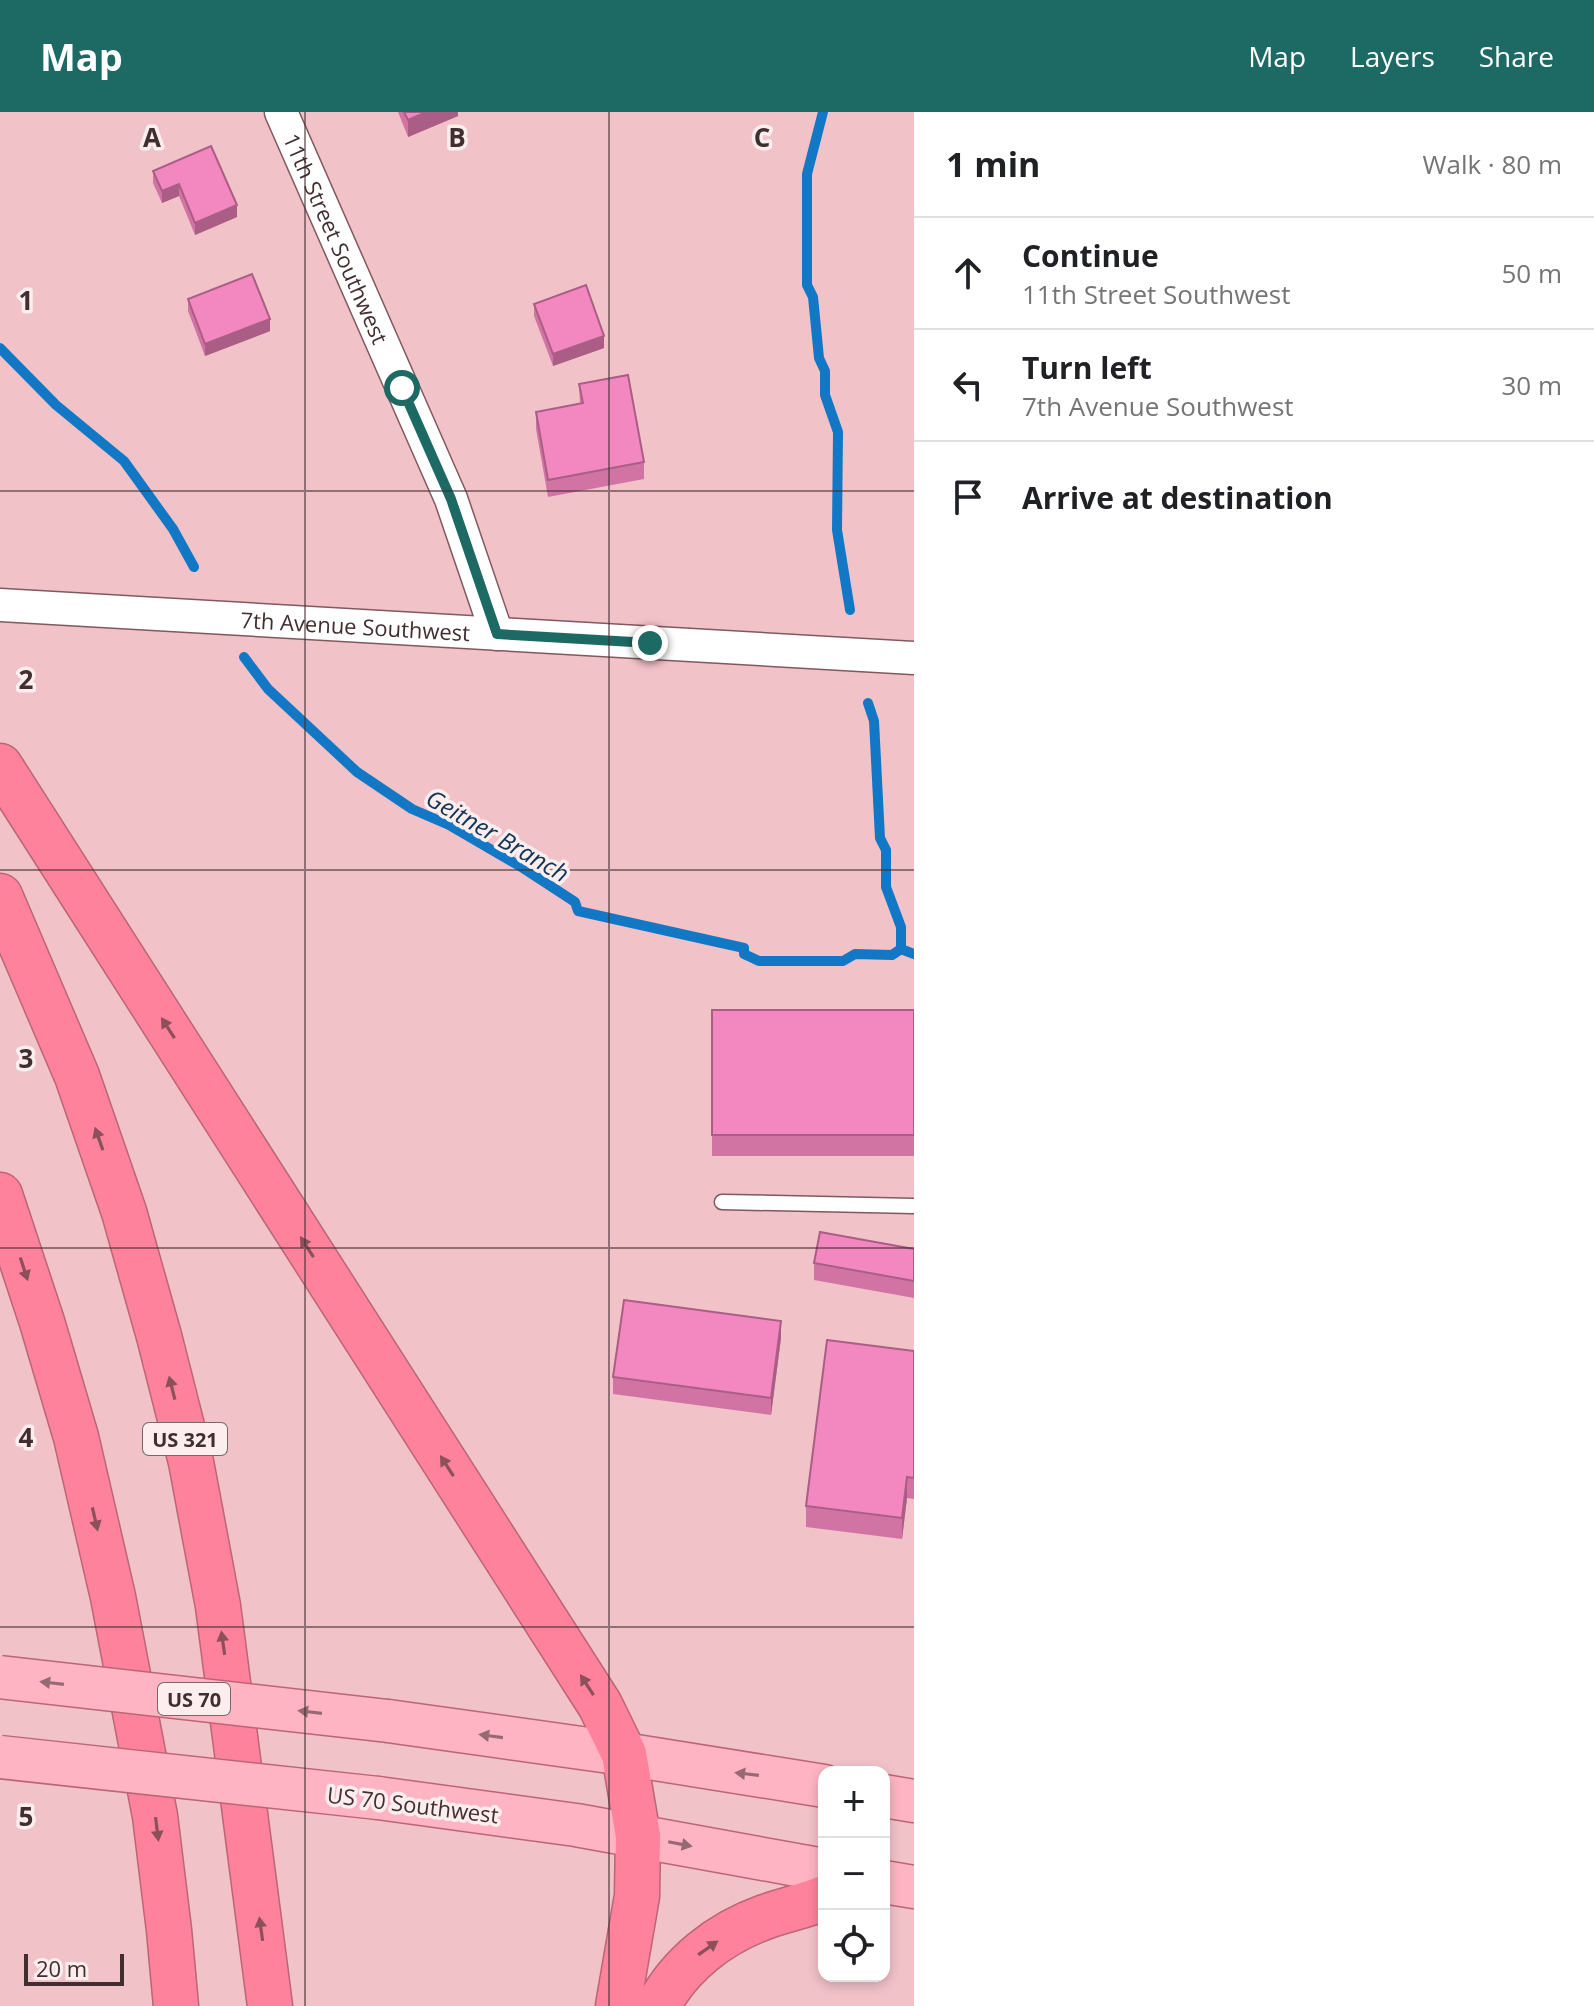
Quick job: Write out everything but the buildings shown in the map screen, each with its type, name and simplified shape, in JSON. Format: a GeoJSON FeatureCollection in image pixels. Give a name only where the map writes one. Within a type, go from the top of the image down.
{"type":"FeatureCollection","features":[{"type":"Feature","properties":{"kind":"highway"},"geometry":{"type":"LineString","coordinates":[[0,766],[600,1705],[624,1754],[638,1836],[637,1896],[618,2006]]}},
{"type":"Feature","properties":{"kind":"highway","name":"US 321"},"geometry":{"type":"LineString","coordinates":[[0,896],[77,1076],[124,1212],[187,1448],[218,1606],[270,2006]]}},
{"type":"Feature","properties":{"kind":"highway"},"geometry":{"type":"LineString","coordinates":[[0,1195],[76,1437],[113,1597],[155,1816],[176,2006]]}},
{"type":"Feature","properties":{"kind":"highway"},"geometry":{"type":"LineString","coordinates":[[658,2006],[675,1979],[711,1945],[760,1918],[818,1900]]}},
{"type":"Feature","properties":{"kind":"main road","name":"US 70"},"geometry":{"type":"LineString","coordinates":[[0,1677],[388,1721],[818,1785]]}},
{"type":"Feature","properties":{"kind":"main road","name":"US 70 Southwest"},"geometry":{"type":"LineString","coordinates":[[0,1757],[378,1798],[576,1825],[818,1869]]}},
{"type":"Feature","properties":{"kind":"main road"},"geometry":{"type":"LineString","coordinates":[[890,1797],[914,1801]]}},
{"type":"Feature","properties":{"kind":"main road"},"geometry":{"type":"LineString","coordinates":[[890,1883],[914,1887]]}},
{"type":"Feature","properties":{"kind":"street","name":"11th Street Southwest"},"geometry":{"type":"LineString","coordinates":[[281,112],[451,499],[497,634]]}},
{"type":"Feature","properties":{"kind":"street","name":"7th Avenue Southwest"},"geometry":{"type":"LineString","coordinates":[[0,605],[914,658]]}},
{"type":"Feature","properties":{"kind":"lane"},"geometry":{"type":"LineString","coordinates":[[722,1202],[914,1206]]}},
{"type":"Feature","properties":{"kind":"waterway"},"geometry":{"type":"LineString","coordinates":[[823,112],[807,174],[807,285],[813,297],[819,358],[825,371],[825,395],[838,432],[837,530],[850,610]]}},
{"type":"Feature","properties":{"kind":"waterway","name":"Geitner Branch"},"geometry":{"type":"LineString","coordinates":[[0,348],[56,405],[124,461],[173,529],[194,567]]}},
{"type":"Feature","properties":{"kind":"waterway","name":"Geitner Branch"},"geometry":{"type":"LineString","coordinates":[[244,657],[268,689],[357,772],[412,809],[449,825],[523,868],[575,902],[578,911],[744,948],[744,954],[759,961],[843,961],[855,954],[892,955],[901,949]]}},
{"type":"Feature","properties":{"kind":"waterway"},"geometry":{"type":"LineString","coordinates":[[868,703],[874,721],[880,838],[886,850],[886,887],[901,927],[901,949]]}},
{"type":"Feature","properties":{"kind":"waterway","name":"Geitner Branch"},"geometry":{"type":"LineString","coordinates":[[901,949],[914,954]]}},
{"type":"Feature","properties":{"kind":"route"},"geometry":{"type":"LineString","coordinates":[[402,388],[451,499],[497,634],[650,643]]}}]}
